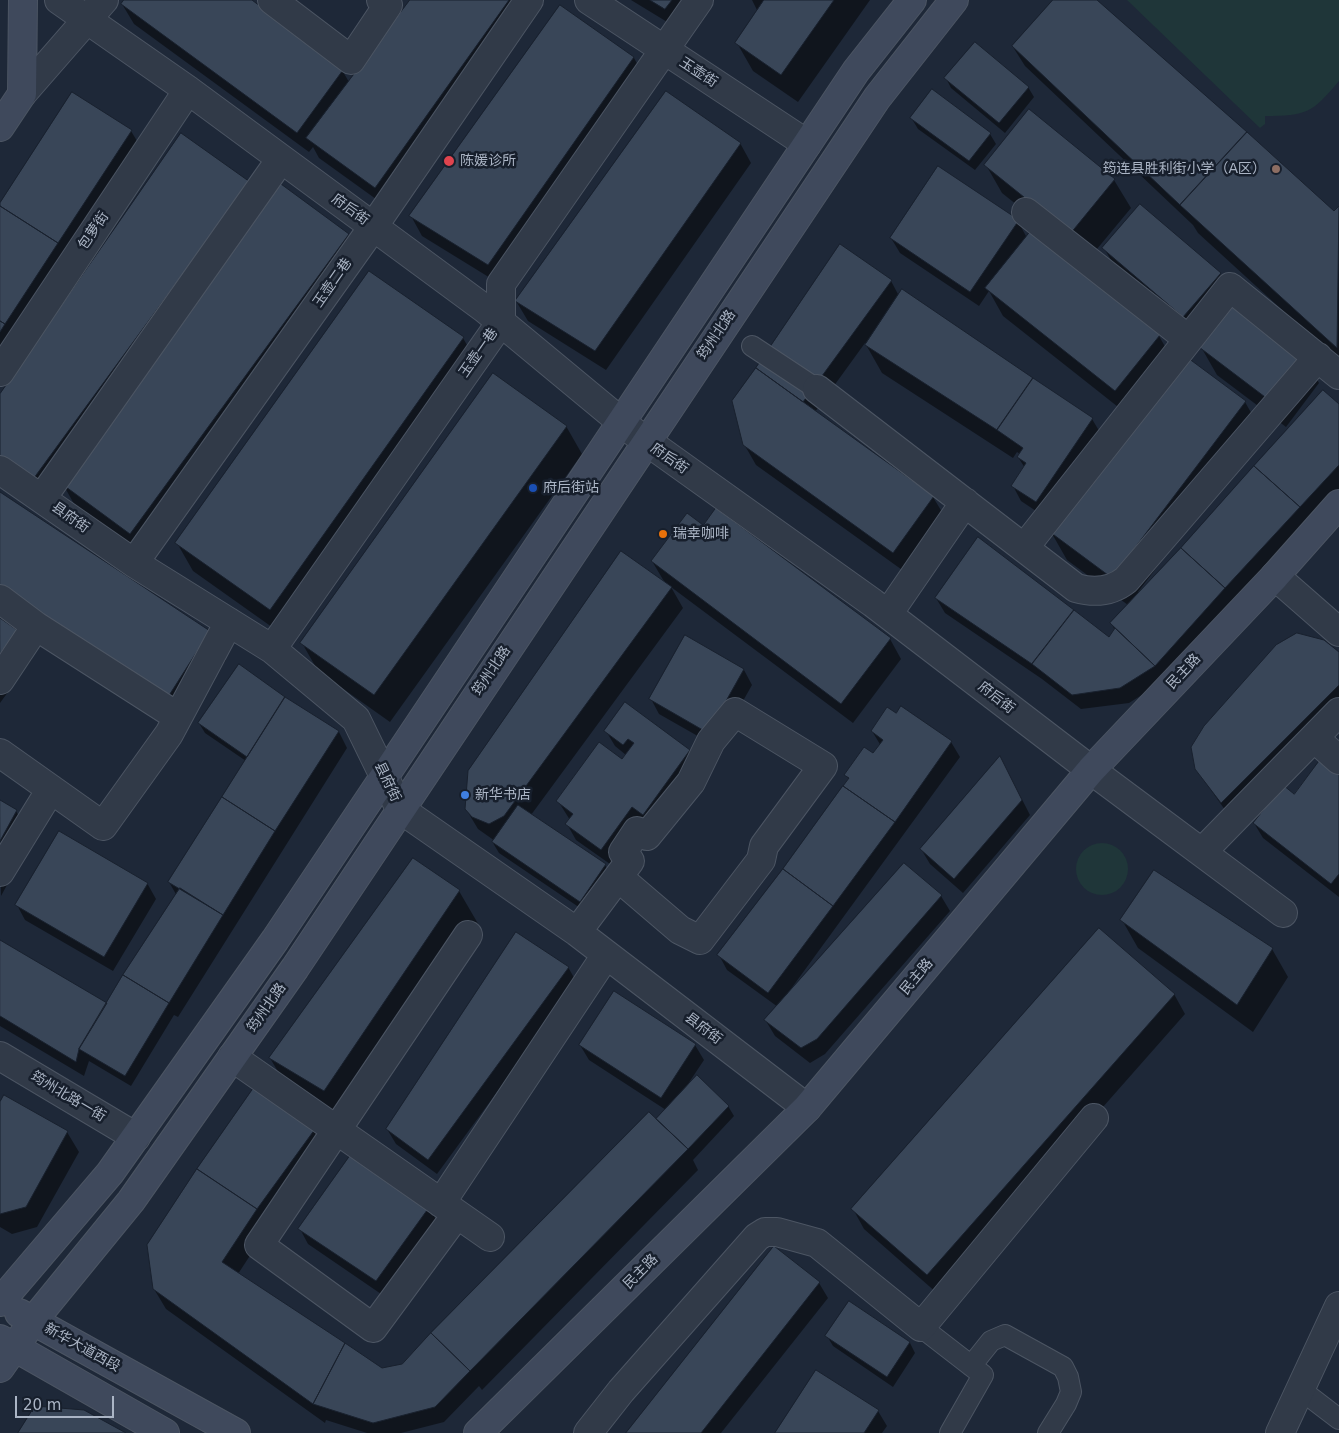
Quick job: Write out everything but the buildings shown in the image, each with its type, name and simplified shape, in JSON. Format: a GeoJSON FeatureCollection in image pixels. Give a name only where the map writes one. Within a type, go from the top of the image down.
{"type":"FeatureCollection","features":[{"type":"Feature","properties":{"kind":"main road"},"geometry":{"type":"LineString","coordinates":[[0,127],[22,94],[23,0]]}},
{"type":"Feature","properties":{"kind":"main road"},"geometry":{"type":"LineString","coordinates":[[165,1433],[14,1343],[0,1302],[110,1173],[275,940],[619,422],[856,71],[912,0]]}},
{"type":"Feature","properties":{"kind":"main road","name":"筠州北路"},"geometry":{"type":"LineString","coordinates":[[14,1343],[131,1201],[232,1057],[400,810],[877,98],[954,0]]}},
{"type":"Feature","properties":{"kind":"main road","name":"民主路"},"geometry":{"type":"LineString","coordinates":[[478,1433],[807,1108],[1091,770],[1275,576],[1339,504]]}},
{"type":"Feature","properties":{"kind":"main road","name":"新华大道西段"},"geometry":{"type":"LineString","coordinates":[[14,1343],[236,1433]]}},
{"type":"Feature","properties":{"kind":"street","name":"府后街"},"geometry":{"type":"LineString","coordinates":[[59,0],[95,10],[188,90],[501,322],[645,442],[888,614],[1091,770],[1283,913]]}},
{"type":"Feature","properties":{"kind":"street"},"geometry":{"type":"LineString","coordinates":[[272,0],[351,60],[387,2]]}},
{"type":"Feature","properties":{"kind":"street","name":"玉壶二巷"},"geometry":{"type":"LineString","coordinates":[[134,563],[373,227],[529,0]]}},
{"type":"Feature","properties":{"kind":"street","name":"玉壶街"},"geometry":{"type":"LineString","coordinates":[[589,0],[807,144]]}},
{"type":"Feature","properties":{"kind":"street","name":"玉壶一巷"},"geometry":{"type":"LineString","coordinates":[[272,648],[501,322],[501,284],[699,0]]}},
{"type":"Feature","properties":{"kind":"street"},"geometry":{"type":"LineString","coordinates":[[22,94],[95,10]]}},
{"type":"Feature","properties":{"kind":"street","name":"包萝街"},"geometry":{"type":"LineString","coordinates":[[0,372],[188,90]]}},
{"type":"Feature","properties":{"kind":"street"},"geometry":{"type":"LineString","coordinates":[[42,498],[281,159]]}},
{"type":"Feature","properties":{"kind":"street"},"geometry":{"type":"LineString","coordinates":[[1026,212],[1188,339]]}},
{"type":"Feature","properties":{"kind":"street"},"geometry":{"type":"LineString","coordinates":[[1024,548],[1230,286],[1339,375]]}},
{"type":"Feature","properties":{"kind":"street"},"geometry":{"type":"LineString","coordinates":[[816,389],[1076,588],[1096,591],[1116,588],[1132,572],[1318,357]]}},
{"type":"Feature","properties":{"kind":"street","name":"县府街"},"geometry":{"type":"LineString","coordinates":[[0,470],[134,563],[272,648],[356,719],[400,810],[576,932],[807,1108]]}},
{"type":"Feature","properties":{"kind":"street"},"geometry":{"type":"LineString","coordinates":[[888,614],[965,502]]}},
{"type":"Feature","properties":{"kind":"street"},"geometry":{"type":"LineString","coordinates":[[1275,576],[1339,632]]}},
{"type":"Feature","properties":{"kind":"street"},"geometry":{"type":"LineString","coordinates":[[0,599],[36,626],[178,717]]}},
{"type":"Feature","properties":{"kind":"street"},"geometry":{"type":"LineString","coordinates":[[0,753],[103,826],[169,734],[228,622]]}},
{"type":"Feature","properties":{"kind":"street"},"geometry":{"type":"LineString","coordinates":[[0,680],[36,626]]}},
{"type":"Feature","properties":{"kind":"street"},"geometry":{"type":"LineString","coordinates":[[576,932],[630,861],[623,852],[637,832],[647,836],[692,782],[711,741],[735,712],[823,766],[764,846],[761,860],[700,940],[680,930],[618,877]]}},
{"type":"Feature","properties":{"kind":"street"},"geometry":{"type":"LineString","coordinates":[[1202,852],[1339,712]]}},
{"type":"Feature","properties":{"kind":"street"},"geometry":{"type":"LineString","coordinates":[[1314,738],[1339,760]]}},
{"type":"Feature","properties":{"kind":"street"},"geometry":{"type":"LineString","coordinates":[[0,872],[51,789]]}},
{"type":"Feature","properties":{"kind":"street"},"geometry":{"type":"LineString","coordinates":[[468,935],[336,1128],[259,1245],[373,1328],[606,954]]}},
{"type":"Feature","properties":{"kind":"street","name":"筠州北路一街"},"geometry":{"type":"LineString","coordinates":[[0,1056],[136,1137]]}},
{"type":"Feature","properties":{"kind":"street"},"geometry":{"type":"LineString","coordinates":[[232,1057],[490,1237]]}},
{"type":"Feature","properties":{"kind":"street"},"geometry":{"type":"LineString","coordinates":[[588,1433],[621,1391],[757,1237],[765,1232],[789,1235],[817,1244],[921,1328],[1094,1118]]}},
{"type":"Feature","properties":{"kind":"street"},"geometry":{"type":"LineString","coordinates":[[1280,1433],[1339,1306]]}},
{"type":"Feature","properties":{"kind":"lane"},"geometry":{"type":"LineString","coordinates":[[752,346],[816,389]]}},
{"type":"Feature","properties":{"kind":"lane"},"geometry":{"type":"LineString","coordinates":[[921,1328],[982,1375],[950,1433]]}},
{"type":"Feature","properties":{"kind":"lane"},"geometry":{"type":"LineString","coordinates":[[971,1366],[991,1341],[1005,1335],[1063,1367],[1071,1392],[1066,1404],[1048,1433]]}},
{"type":"Feature","properties":{"kind":"lane"},"geometry":{"type":"LineString","coordinates":[[1301,1390],[1339,1419]]}},
{"type":"Feature","properties":{"kind":"green space"},"geometry":{"type":"Polygon","coordinates":[[[1127,0],[1339,0],[1339,81],[1315,106],[1300,113],[1290,115],[1265,116],[1265,124],[1260,128],[1127,0]]]}},
{"type":"Feature","properties":{"kind":"green space"},"geometry":{"type":"Polygon","coordinates":[[[1102,843],[1112,845],[1120,851],[1126,859],[1128,869],[1126,879],[1120,887],[1112,893],[1102,895],[1092,893],[1084,887],[1078,879],[1076,869],[1078,859],[1084,851],[1092,845],[1102,843]]]}},
{"type":"Feature","properties":{"kind":"place","name":"陈媛诊所"},"geometry":{"type":"Point","coordinates":[449,161]}},
{"type":"Feature","properties":{"kind":"place","name":"筠连县胜利街小学（A区）"},"geometry":{"type":"Point","coordinates":[1276,169]}},
{"type":"Feature","properties":{"kind":"place","name":"府后街站"},"geometry":{"type":"Point","coordinates":[533,488]}},
{"type":"Feature","properties":{"kind":"place","name":"瑞幸咖啡"},"geometry":{"type":"Point","coordinates":[663,534]}},
{"type":"Feature","properties":{"kind":"place","name":"新华书店"},"geometry":{"type":"Point","coordinates":[465,795]}}]}
